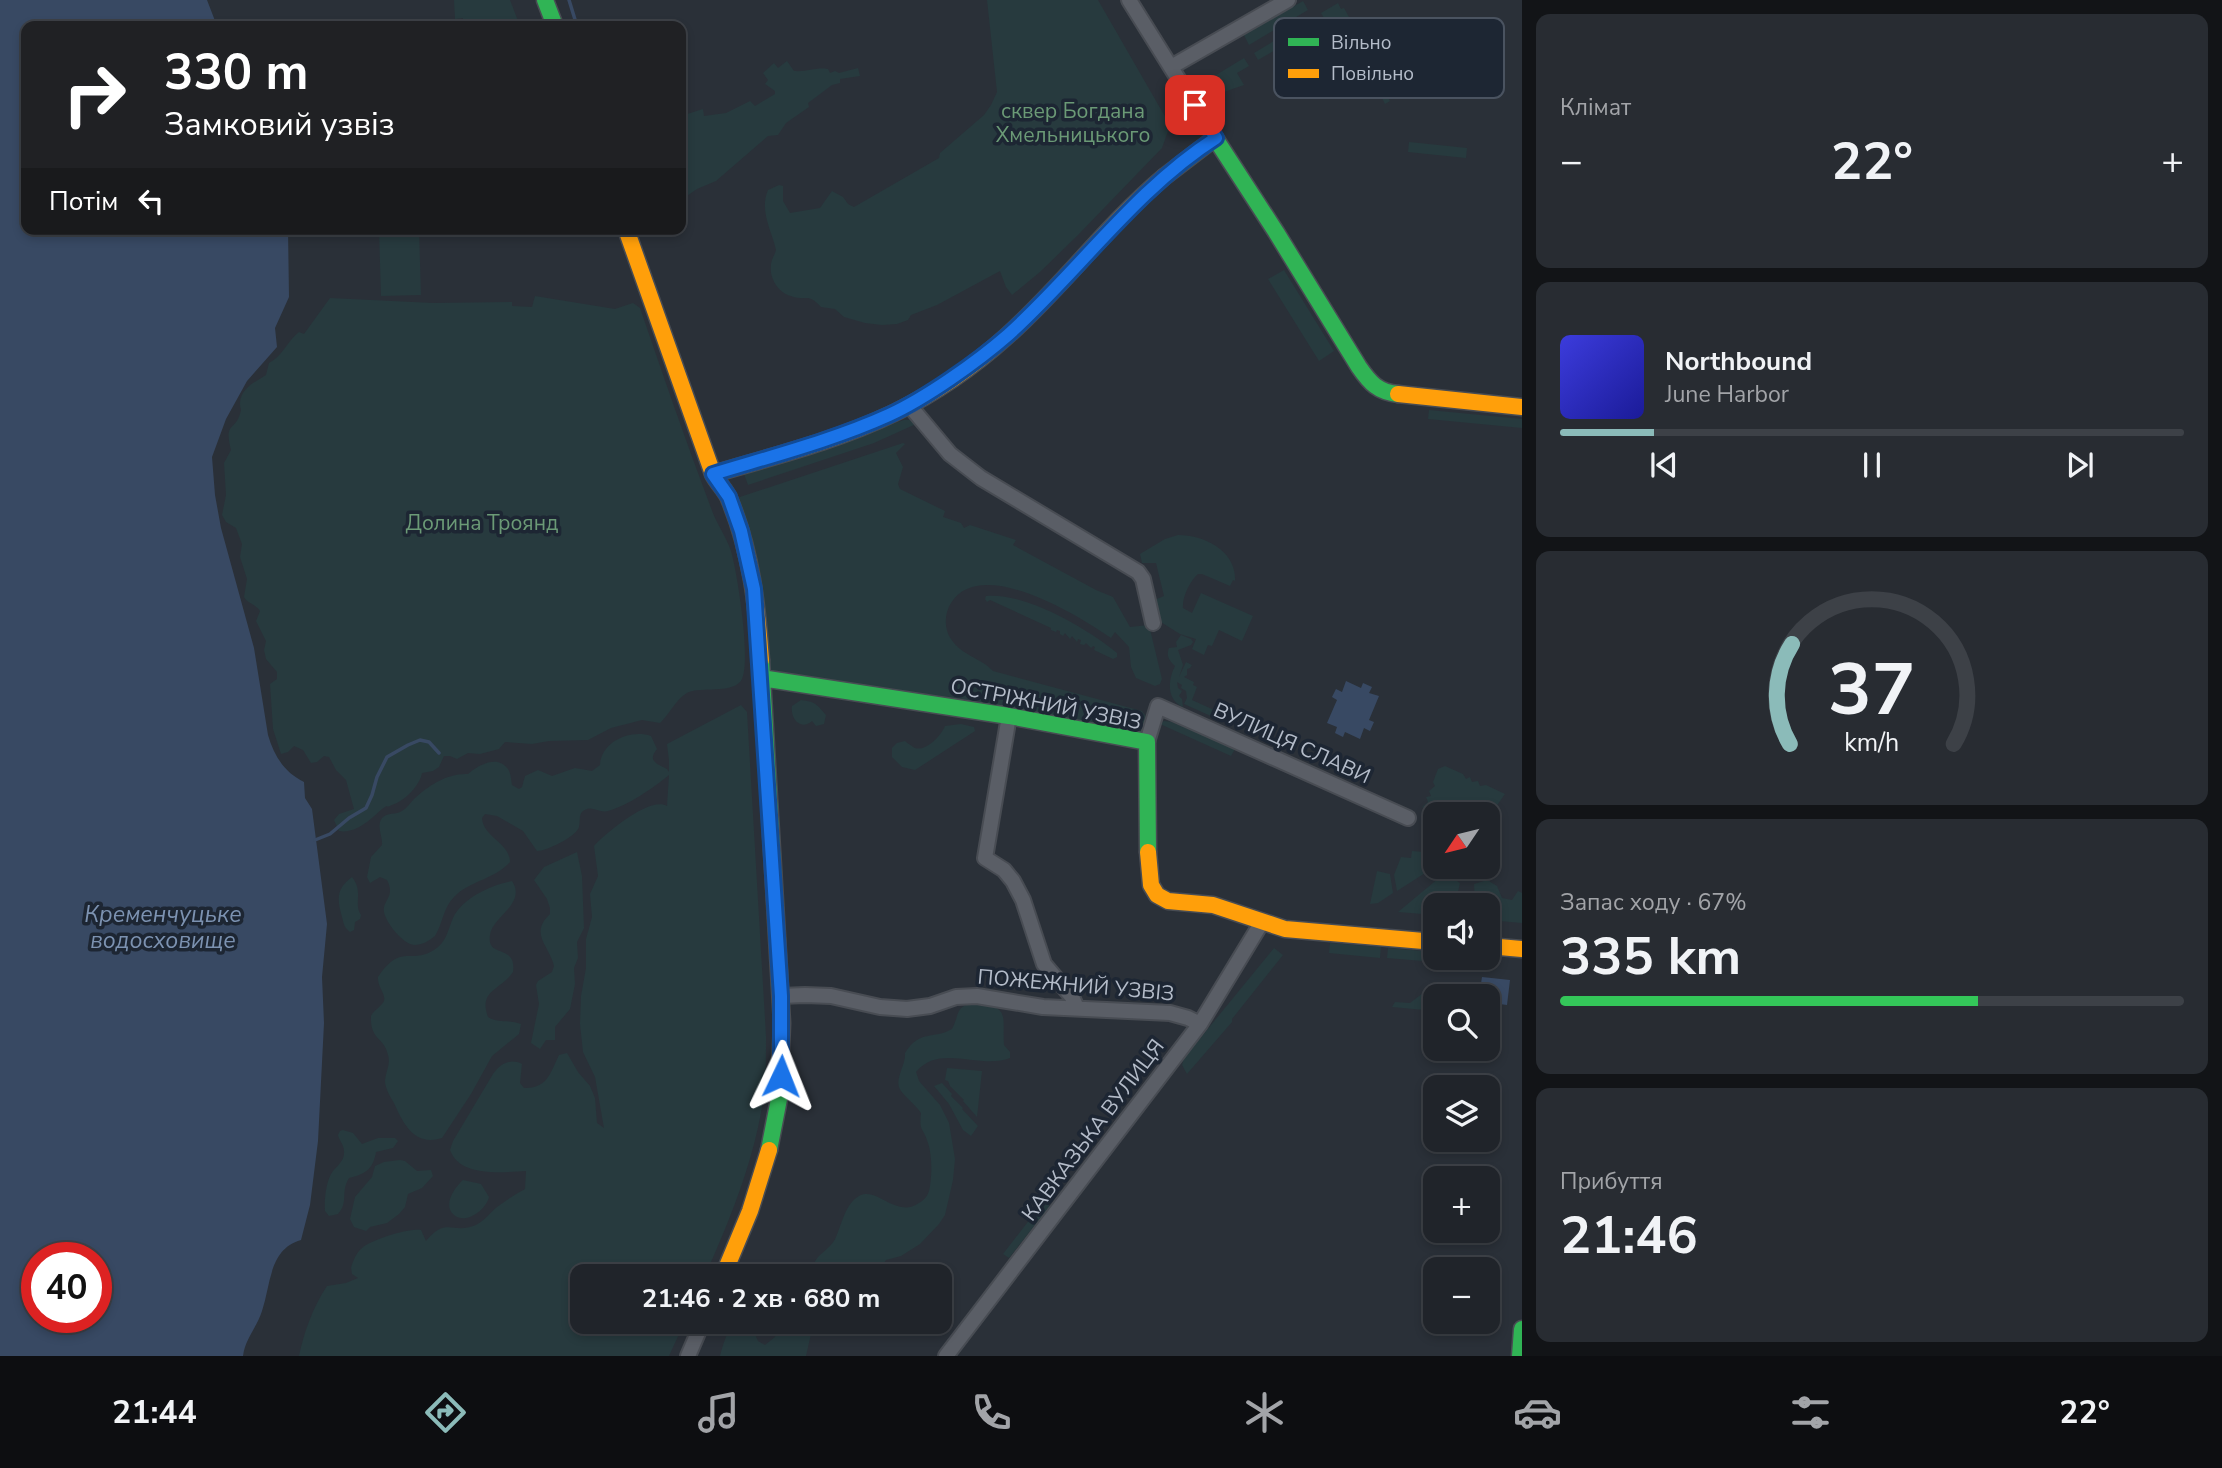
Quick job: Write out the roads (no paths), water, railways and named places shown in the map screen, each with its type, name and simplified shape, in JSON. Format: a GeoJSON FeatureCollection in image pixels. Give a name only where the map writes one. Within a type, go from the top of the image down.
{"type":"FeatureCollection","features":[{"type":"Feature","properties":{"kind":"street"},"geometry":{"type":"LineString","coordinates":[[545,0],[553,21]]}},
{"type":"Feature","properties":{"kind":"street"},"geometry":{"type":"LineString","coordinates":[[1129,0],[1373,386],[1387,393],[1522,407]]}},
{"type":"Feature","properties":{"kind":"street"},"geometry":{"type":"LineString","coordinates":[[1171,67],[1288,0]]}},
{"type":"Feature","properties":{"kind":"street"},"geometry":{"type":"LineString","coordinates":[[713,474],[862,426],[909,405],[1006,336],[1164,178],[1196,150],[1216,138]]}},
{"type":"Feature","properties":{"kind":"street"},"geometry":{"type":"LineString","coordinates":[[628,235],[713,474],[729,497],[747,553],[754,589],[781,996],[782,1069],[774,1132],[758,1191],[728,1264]]}},
{"type":"Feature","properties":{"kind":"street"},"geometry":{"type":"LineString","coordinates":[[909,405],[950,454],[972,472],[1138,572],[1143,579],[1153,623]]}},
{"type":"Feature","properties":{"kind":"street","name":"ОСТРІЖНИЙ УЗВІЗ"},"geometry":{"type":"LineString","coordinates":[[761,678],[1009,716],[1147,742],[1149,877],[1153,891],[1158,897],[1168,901],[1213,905],[1262,922]]}},
{"type":"Feature","properties":{"kind":"street","name":"ВУЛИЦЯ СЛАВИ"},"geometry":{"type":"LineString","coordinates":[[1147,742],[1158,706],[1409,818]]}},
{"type":"Feature","properties":{"kind":"street"},"geometry":{"type":"LineString","coordinates":[[1009,716],[985,858],[1004,870],[1013,881],[1023,900],[1044,964],[1072,997],[1077,1008]]}},
{"type":"Feature","properties":{"kind":"street"},"geometry":{"type":"LineString","coordinates":[[1262,922],[1290,929],[1423,941]]}},
{"type":"Feature","properties":{"kind":"street","name":"КАВКАЗЬКА ВУЛИЦЯ"},"geometry":{"type":"LineString","coordinates":[[953,1354],[1200,1024],[1262,922]]}},
{"type":"Feature","properties":{"kind":"street"},"geometry":{"type":"LineString","coordinates":[[1500,947],[1522,949]]}},
{"type":"Feature","properties":{"kind":"street","name":"ПОЖЕЖНИЙ УЗВІЗ"},"geometry":{"type":"LineString","coordinates":[[781,996],[831,996],[880,1007],[907,1009],[968,996],[1043,1007],[1170,1013],[1185,1016],[1200,1024]]}},
{"type":"Feature","properties":{"kind":"street"},"geometry":{"type":"LineString","coordinates":[[1520,1356],[1522,1329]]}},
{"type":"Feature","properties":{"kind":"street"},"geometry":{"type":"LineString","coordinates":[[688,1356],[697,1334]]}},
{"type":"Feature","properties":{"kind":"water","name":"Кременчуцьке водосховище"},"geometry":{"type":"Polygon","coordinates":[[[0,0],[207,0],[215,21],[21,21],[21,235],[288,235],[289,297],[275,328],[277,347],[247,381],[226,419],[212,457],[221,528],[254,648],[268,735],[281,763],[304,782],[305,798],[312,809],[327,924],[322,977],[324,1023],[318,1141],[310,1205],[301,1240],[283,1251],[277,1259],[262,1311],[243,1356],[0,1356],[0,0]]]}},
{"type":"Feature","properties":{"kind":"water"},"geometry":{"type":"Polygon","coordinates":[[[1346,681],[1361,688],[1363,683],[1372,687],[1369,693],[1379,696],[1369,720],[1374,722],[1370,731],[1364,728],[1360,739],[1345,732],[1343,737],[1335,733],[1337,727],[1327,723],[1337,700],[1332,697],[1336,689],[1342,692],[1346,681]]]}},
{"type":"Feature","properties":{"kind":"water"},"geometry":{"type":"Polygon","coordinates":[[[1482,977],[1510,980],[1507,1005],[1500,1004],[1500,984],[1481,984],[1482,977]]]}},
{"type":"Feature","properties":{"kind":"waterway"},"geometry":{"type":"LineString","coordinates":[[569,0],[575,21]]}},
{"type":"Feature","properties":{"kind":"waterway"},"geometry":{"type":"LineString","coordinates":[[315,840],[330,834],[366,808],[387,757],[420,740],[429,742],[439,753]]}},
{"type":"Feature","properties":{"kind":"park label","name":"сквер Богдана Хмельницького"},"geometry":{"type":"Point","coordinates":[1073,123]}},
{"type":"Feature","properties":{"kind":"park label","name":"Долина Троянд"},"geometry":{"type":"Point","coordinates":[482,523]}}]}
